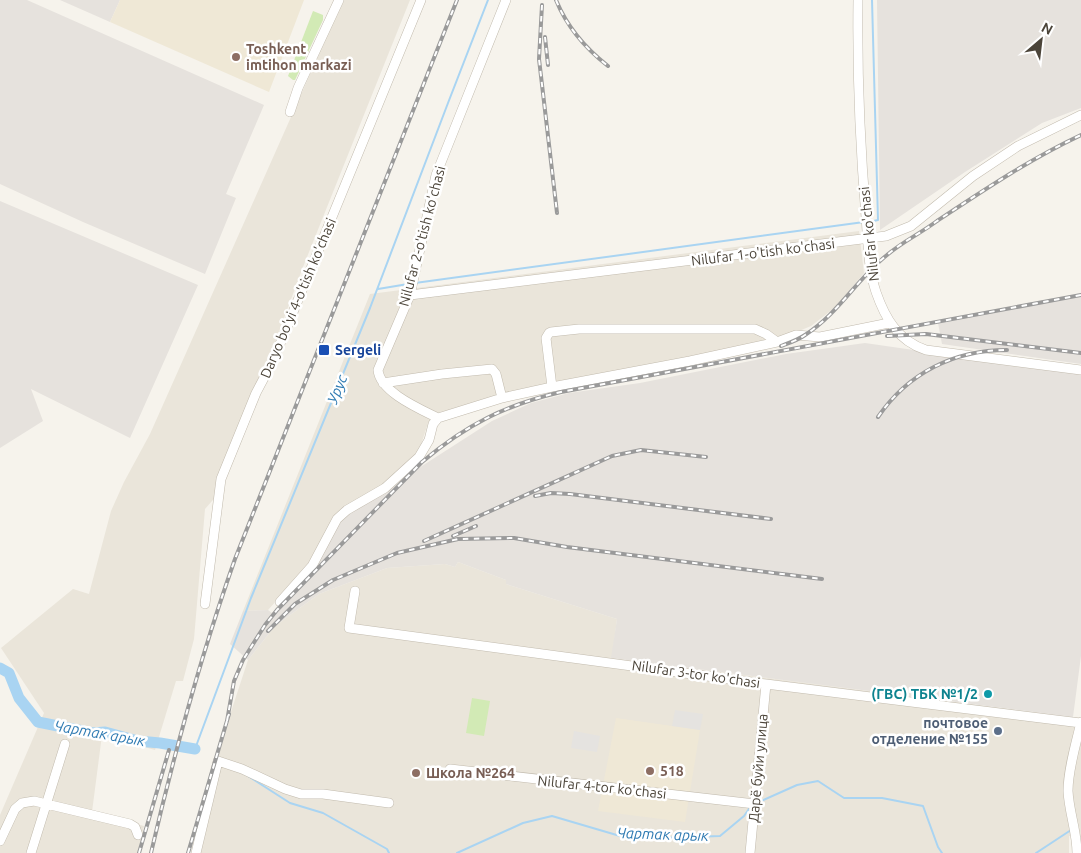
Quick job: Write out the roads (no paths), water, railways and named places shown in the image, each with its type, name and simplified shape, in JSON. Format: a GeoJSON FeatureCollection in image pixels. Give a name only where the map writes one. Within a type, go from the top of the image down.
{"type":"FeatureCollection","features":[{"type":"Feature","properties":{"kind":"street"},"geometry":{"type":"LineString","coordinates":[[290,112],[298,88],[339,0]]}},
{"type":"Feature","properties":{"kind":"street","name":"Daryo bo'yi 4-o'tish ko'chasi"},"geometry":{"type":"LineString","coordinates":[[205,604],[221,479],[256,394],[273,361],[421,0]]}},
{"type":"Feature","properties":{"kind":"street","name":"Nilufar 2-o'tish ko'chasi"},"geometry":{"type":"LineString","coordinates":[[383,383],[378,377],[380,364],[410,295],[436,175],[506,0]]}},
{"type":"Feature","properties":{"kind":"street","name":"Nilufar ko'chasi"},"geometry":{"type":"LineString","coordinates":[[858,0],[862,166],[868,239],[874,284],[890,323],[907,342],[926,350],[1081,370]]}},
{"type":"Feature","properties":{"kind":"street","name":"Nilufar 1-o'tish ko'chasi"},"geometry":{"type":"LineString","coordinates":[[410,295],[886,236],[911,226],[974,176],[1018,146],[1081,115]]}},
{"type":"Feature","properties":{"kind":"street"},"geometry":{"type":"LineString","coordinates":[[280,602],[312,566],[337,519],[347,510],[385,488],[419,457],[429,440],[433,424],[438,418],[502,398],[690,361],[777,342],[796,335],[820,337],[890,323]]}},
{"type":"Feature","properties":{"kind":"street"},"geometry":{"type":"LineString","coordinates":[[552,387],[546,338],[551,332],[597,329],[755,330],[766,334],[777,342]]}},
{"type":"Feature","properties":{"kind":"street"},"geometry":{"type":"LineString","coordinates":[[383,383],[492,369],[496,374],[502,398]]}},
{"type":"Feature","properties":{"kind":"street"},"geometry":{"type":"LineString","coordinates":[[383,383],[410,404],[438,418]]}},
{"type":"Feature","properties":{"kind":"street","name":"Nilufar 3-tor ko'chasi"},"geometry":{"type":"LineString","coordinates":[[356,591],[350,628],[766,684],[1081,723]]}},
{"type":"Feature","properties":{"kind":"street","name":"Дарё буйи улица"},"geometry":{"type":"LineString","coordinates":[[750,853],[766,684]]}},
{"type":"Feature","properties":{"kind":"street"},"geometry":{"type":"LineString","coordinates":[[1077,853],[1079,836],[1068,792],[1069,778],[1081,723]]}},
{"type":"Feature","properties":{"kind":"street"},"geometry":{"type":"LineString","coordinates":[[31,853],[65,744]]}},
{"type":"Feature","properties":{"kind":"street"},"geometry":{"type":"LineString","coordinates":[[196,853],[218,761],[301,794],[324,794],[389,803]]}},
{"type":"Feature","properties":{"kind":"street","name":"Nilufar 4-tor ko'chasi"},"geometry":{"type":"LineString","coordinates":[[450,769],[754,804]]}},
{"type":"Feature","properties":{"kind":"street"},"geometry":{"type":"LineString","coordinates":[[0,841],[15,809],[22,803],[34,802],[130,824],[135,827],[138,835]]}},
{"type":"Feature","properties":{"kind":"waterway","name":"Урус"},"geometry":{"type":"LineString","coordinates":[[198,750],[195,749],[251,598],[370,308],[488,0]]}},
{"type":"Feature","properties":{"kind":"waterway"},"geometry":{"type":"LineString","coordinates":[[869,222],[878,220],[872,0]]}},
{"type":"Feature","properties":{"kind":"waterway"},"geometry":{"type":"LineString","coordinates":[[415,283],[864,222]]}},
{"type":"Feature","properties":{"kind":"waterway"},"geometry":{"type":"LineString","coordinates":[[378,289],[408,284]]}},
{"type":"Feature","properties":{"kind":"waterway","name":"Чартак арык"},"geometry":{"type":"LineString","coordinates":[[0,668],[9,673],[19,698],[38,722],[93,733],[105,732],[138,741],[195,749]]}},
{"type":"Feature","properties":{"kind":"waterway","name":"Чартак арык"},"geometry":{"type":"LineString","coordinates":[[248,776],[290,803],[323,813],[387,849],[389,853]]}},
{"type":"Feature","properties":{"kind":"waterway","name":"Чартак арык"},"geometry":{"type":"LineString","coordinates":[[759,802],[797,785],[818,781],[844,798],[882,798],[923,806],[942,853]]}},
{"type":"Feature","properties":{"kind":"waterway","name":"Чартак арык"},"geometry":{"type":"LineString","coordinates":[[457,853],[523,823],[552,816],[620,836],[661,838],[720,836],[744,816],[751,806]]}},
{"type":"Feature","properties":{"kind":"waterway","name":"Чартак арык"},"geometry":{"type":"LineString","coordinates":[[1036,853],[1071,830]]}},
{"type":"Feature","properties":{"kind":"railway"},"geometry":{"type":"LineString","coordinates":[[151,853],[189,705],[235,559],[457,0]]}},
{"type":"Feature","properties":{"kind":"railway"},"geometry":{"type":"LineString","coordinates":[[556,0],[560,10],[578,36],[608,66]]}},
{"type":"Feature","properties":{"kind":"railway"},"geometry":{"type":"LineString","coordinates":[[542,5],[539,59],[557,213]]}},
{"type":"Feature","properties":{"kind":"railway"},"geometry":{"type":"LineString","coordinates":[[545,37],[548,65]]}},
{"type":"Feature","properties":{"kind":"railway"},"geometry":{"type":"LineString","coordinates":[[781,346],[817,327],[838,307],[876,264],[899,246],[1008,175],[1081,135]]}},
{"type":"Feature","properties":{"kind":"railway"},"geometry":{"type":"LineString","coordinates":[[227,721],[234,681],[243,660],[277,610],[422,462],[454,437],[487,418],[522,403],[561,392],[1081,295]]}},
{"type":"Feature","properties":{"kind":"railway"},"geometry":{"type":"LineString","coordinates":[[887,336],[926,334],[1081,353]]}},
{"type":"Feature","properties":{"kind":"railway"},"geometry":{"type":"LineString","coordinates":[[878,417],[903,388],[918,376],[934,367],[969,354],[1007,350]]}},
{"type":"Feature","properties":{"kind":"railway"},"geometry":{"type":"LineString","coordinates":[[424,541],[612,456],[641,450],[706,457]]}},
{"type":"Feature","properties":{"kind":"railway"},"geometry":{"type":"LineString","coordinates":[[535,496],[551,493],[570,494],[771,519]]}},
{"type":"Feature","properties":{"kind":"railway"},"geometry":{"type":"LineString","coordinates":[[453,536],[476,526]]}},
{"type":"Feature","properties":{"kind":"railway"},"geometry":{"type":"LineString","coordinates":[[268,631],[295,604],[333,580],[397,553],[458,539],[514,538],[567,547],[822,579]]}},
{"type":"Feature","properties":{"kind":"railway"},"geometry":{"type":"LineString","coordinates":[[188,853],[229,714]]}},
{"type":"Feature","properties":{"kind":"railway"},"geometry":{"type":"LineString","coordinates":[[139,853],[169,750]]}},
{"type":"Feature","properties":{"kind":"place","name":"Toshkent imtihon markazi"},"geometry":{"type":"Point","coordinates":[236,57]}},
{"type":"Feature","properties":{"kind":"place","name":"Sergeli"},"geometry":{"type":"Point","coordinates":[324,350]}},
{"type":"Feature","properties":{"kind":"place","name":"(ГВС) ТБК №1/2"},"geometry":{"type":"Point","coordinates":[988,694]}},
{"type":"Feature","properties":{"kind":"place","name":"почтовое отделение №155"},"geometry":{"type":"Point","coordinates":[998,731]}},
{"type":"Feature","properties":{"kind":"place","name":"518"},"geometry":{"type":"Point","coordinates":[650,771]}},
{"type":"Feature","properties":{"kind":"place","name":"Школа №264"},"geometry":{"type":"Point","coordinates":[416,773]}}]}
